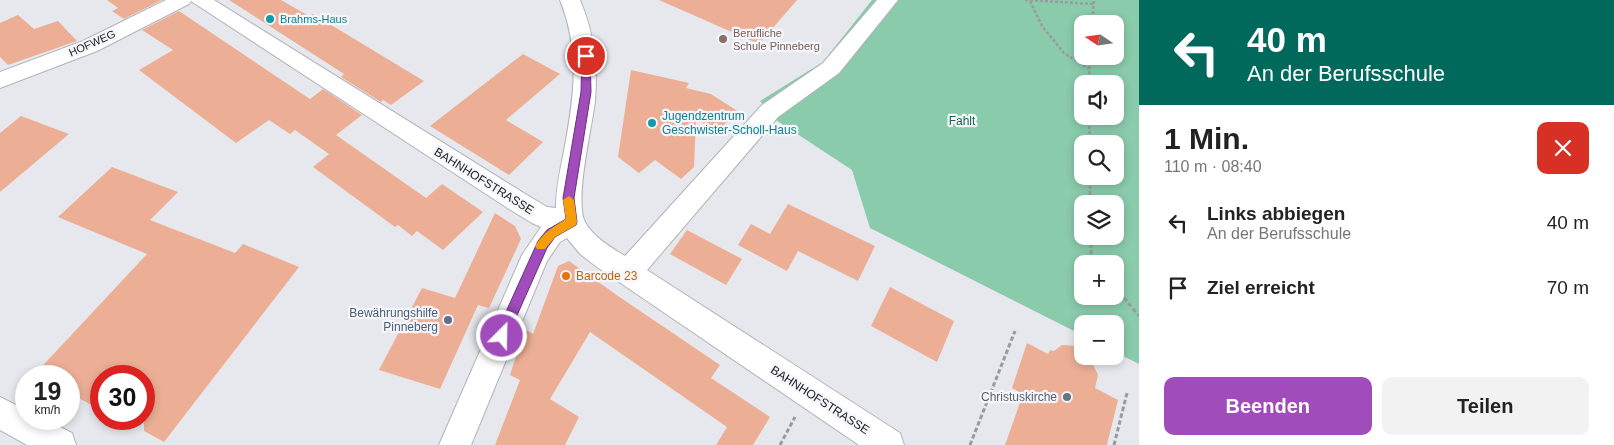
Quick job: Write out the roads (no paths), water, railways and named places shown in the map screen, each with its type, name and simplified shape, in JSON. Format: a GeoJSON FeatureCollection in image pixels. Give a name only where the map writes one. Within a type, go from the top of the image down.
{"type":"FeatureCollection","features":[{"type":"Feature","properties":{"kind":"street","name":"HOFWEG"},"geometry":{"type":"LineString","coordinates":[[0,80],[90,46],[182,0]]}},
{"type":"Feature","properties":{"kind":"street","name":"BAHNHOFSTRASSE"},"geometry":{"type":"LineString","coordinates":[[200,0],[541,216],[572,222],[578,235],[592,248],[888,445]]}},
{"type":"Feature","properties":{"kind":"street"},"geometry":{"type":"LineString","coordinates":[[455,445],[536,255],[551,234],[572,222],[569,198],[586,83],[586,56],[579,17],[570,0]]}},
{"type":"Feature","properties":{"kind":"street"},"geometry":{"type":"LineString","coordinates":[[628,273],[770,110],[832,68],[888,0]]}},
{"type":"Feature","properties":{"kind":"street"},"geometry":{"type":"LineString","coordinates":[[0,413],[60,445]]}},
{"type":"Feature","properties":{"kind":"place","name":"Brahms-Haus"},"geometry":{"type":"Point","coordinates":[270,19]}},
{"type":"Feature","properties":{"kind":"place","name":"Berufliche Schule Pinneberg"},"geometry":{"type":"Point","coordinates":[723,39]}},
{"type":"Feature","properties":{"kind":"place","name":"Jugendzentrum Geschwister-Scholl-Haus"},"geometry":{"type":"Point","coordinates":[652,123]}},
{"type":"Feature","properties":{"kind":"place","name":"Barcode 23"},"geometry":{"type":"Point","coordinates":[566,276]}},
{"type":"Feature","properties":{"kind":"place","name":"Bewährungshilfe Pinneberg"},"geometry":{"type":"Point","coordinates":[448,320]}},
{"type":"Feature","properties":{"kind":"place","name":"Christuskirche"},"geometry":{"type":"Point","coordinates":[1067,397]}},
{"type":"Feature","properties":{"kind":"park label","name":"Fahlt"},"geometry":{"type":"Point","coordinates":[962,121]}}]}
